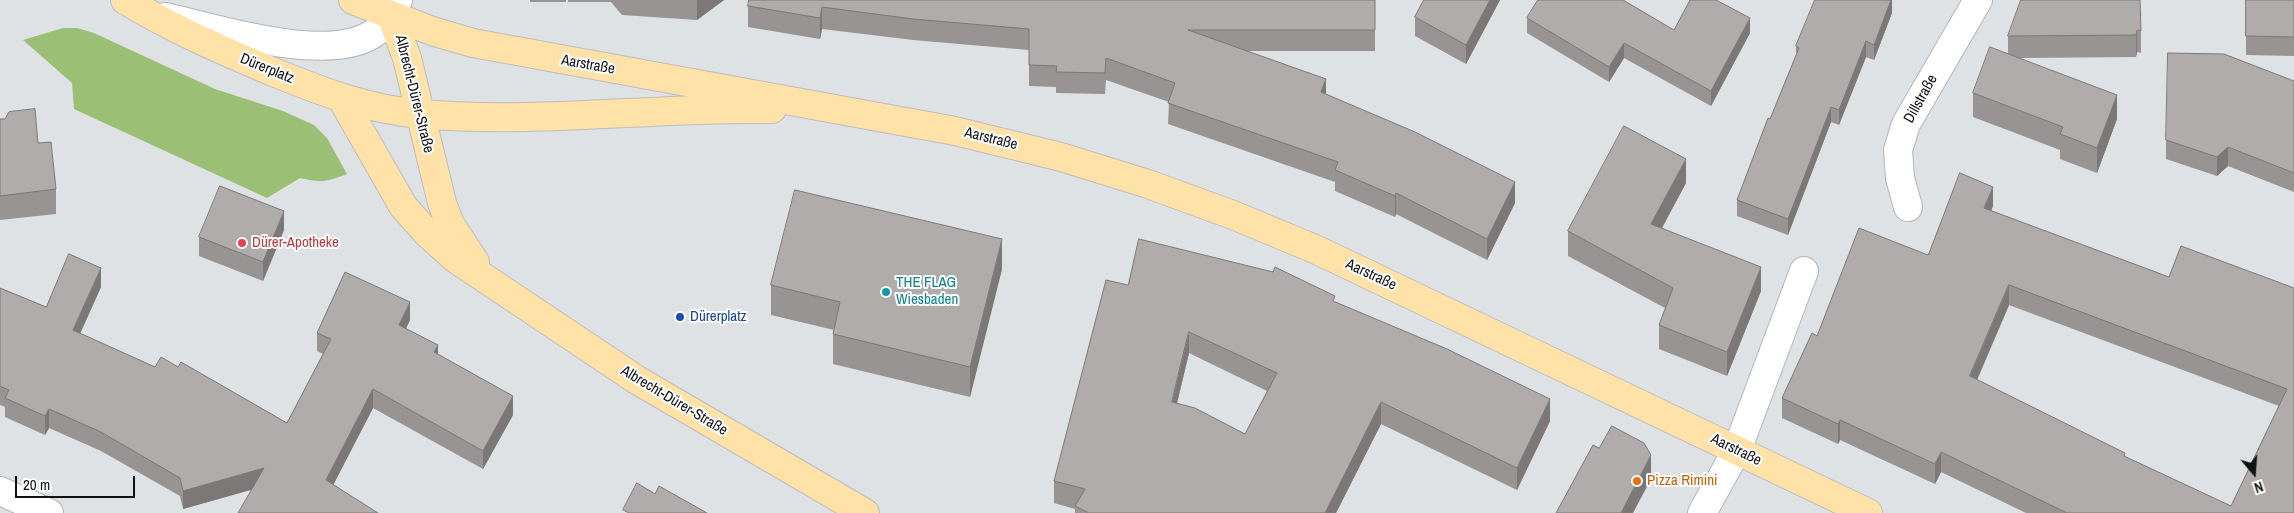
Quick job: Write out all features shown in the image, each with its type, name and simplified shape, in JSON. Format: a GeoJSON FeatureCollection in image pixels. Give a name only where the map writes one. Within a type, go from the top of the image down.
{"type":"FeatureCollection","features":[{"type":"Feature","properties":{"kind":"main road"},"geometry":{"type":"LineString","coordinates":[[353,0],[395,8]]}},
{"type":"Feature","properties":{"kind":"main road","name":"Dürerplatz"},"geometry":{"type":"LineString","coordinates":[[136,7],[225,52],[342,99],[419,114]]}},
{"type":"Feature","properties":{"kind":"main road","name":"Aarstraße"},"geometry":{"type":"LineString","coordinates":[[395,8],[438,33],[480,44],[955,130],[1061,157],[1148,184],[1233,215],[1317,250],[1868,513]]}},
{"type":"Feature","properties":{"kind":"main road","name":"Albrecht-Dürer-Straße"},"geometry":{"type":"LineString","coordinates":[[395,8],[419,114],[442,203],[450,224],[467,253],[488,279]]}},
{"type":"Feature","properties":{"kind":"main road","name":"Albrecht-Dürer-Straße"},"geometry":{"type":"LineString","coordinates":[[342,99],[385,177],[415,220],[456,259],[637,380],[865,513]]}},
{"type":"Feature","properties":{"kind":"main road","name":"Aarstraße"},"geometry":{"type":"LineString","coordinates":[[419,114],[501,116],[766,109],[848,110]]}},
{"type":"Feature","properties":{"kind":"street","name":"Dillstraße"},"geometry":{"type":"LineString","coordinates":[[1908,207],[1900,178],[1898,150],[1906,124],[1978,0]]}},
{"type":"Feature","properties":{"kind":"street"},"geometry":{"type":"LineString","coordinates":[[136,7],[307,46],[333,46],[359,42],[383,27],[395,8]]}},
{"type":"Feature","properties":{"kind":"street"},"geometry":{"type":"LineString","coordinates":[[1702,513],[1736,450],[1804,271]]}},
{"type":"Feature","properties":{"kind":"street"},"geometry":{"type":"LineString","coordinates":[[0,491],[50,513]]}},
{"type":"Feature","properties":{"kind":"green space"},"geometry":{"type":"Polygon","coordinates":[[[63,28],[77,28],[94,33],[215,89],[283,111],[314,125],[327,138],[347,174],[324,181],[300,178],[267,198],[74,109],[72,83],[23,40],[63,28]]]}},
{"type":"Feature","properties":{"kind":"building"},"geometry":{"type":"Polygon","coordinates":[[[749,0],[1375,0],[1375,30],[1188,30],[1326,79],[1321,92],[1415,132],[1515,182],[1487,239],[1396,193],[1395,196],[1335,170],[1338,162],[1168,103],[1175,83],[1106,58],[1105,73],[1056,72],[1057,66],[1029,65],[1029,29],[913,19],[822,7],[820,18],[748,6],[749,0]]]}},
{"type":"Feature","properties":{"kind":"building"},"geometry":{"type":"Polygon","coordinates":[[[1424,0],[1490,0],[1466,45],[1415,17],[1424,0]]]}},
{"type":"Feature","properties":{"kind":"building"},"geometry":{"type":"Polygon","coordinates":[[[1538,0],[1623,0],[1674,30],[1690,0],[1716,0],[1750,18],[1711,91],[1624,43],[1609,67],[1527,18],[1538,0]]]}},
{"type":"Feature","properties":{"kind":"building"},"geometry":{"type":"Polygon","coordinates":[[[1815,0],[1891,0],[1874,45],[1866,41],[1839,110],[1831,107],[1788,219],[1737,200],[1768,118],[1770,119],[1799,48],[1796,46],[1815,0]]]}},
{"type":"Feature","properties":{"kind":"building"},"geometry":{"type":"Polygon","coordinates":[[[2021,0],[2140,0],[2141,31],[2137,30],[2136,35],[2008,36],[2021,0]]]}},
{"type":"Feature","properties":{"kind":"building"},"geometry":{"type":"Polygon","coordinates":[[[2246,0],[2294,0],[2294,37],[2246,36],[2246,0]]]}},
{"type":"Feature","properties":{"kind":"building"},"geometry":{"type":"Polygon","coordinates":[[[1990,47],[2117,95],[2097,148],[2060,134],[2063,127],[1973,93],[1990,47]]]}},
{"type":"Feature","properties":{"kind":"building"},"geometry":{"type":"Polygon","coordinates":[[[2168,53],[2224,54],[2294,81],[2294,173],[2228,147],[2217,157],[2166,140],[2168,53]]]}},
{"type":"Feature","properties":{"kind":"building"},"geometry":{"type":"Polygon","coordinates":[[[35,109],[38,143],[51,142],[56,189],[0,196],[0,119],[5,119],[9,112],[35,109]]]}},
{"type":"Feature","properties":{"kind":"building"},"geometry":{"type":"Polygon","coordinates":[[[1624,126],[1686,159],[1651,224],[1761,267],[1727,352],[1659,325],[1673,288],[1568,231],[1624,126]]]}},
{"type":"Feature","properties":{"kind":"building"},"geometry":{"type":"Polygon","coordinates":[[[1960,173],[1993,187],[1984,208],[2169,277],[2181,246],[2294,288],[2294,513],[2067,513],[1941,452],[1935,464],[1840,420],[1838,424],[1782,398],[1812,333],[1817,336],[1859,228],[1928,255],[1960,173]],[[2009,285],[1970,376],[2125,453],[2124,456],[2231,506],[2287,389],[2009,285]]]}},
{"type":"Feature","properties":{"kind":"building","name":"Dürer-Apotheke"},"geometry":{"type":"Polygon","coordinates":[[[220,186],[284,211],[263,262],[199,237],[220,186]]]}},
{"type":"Feature","properties":{"kind":"building","name":"THE FLAG Wiesbaden"},"geometry":{"type":"Polygon","coordinates":[[[795,190],[1002,239],[970,367],[833,334],[840,302],[771,285],[795,190]]]}},
{"type":"Feature","properties":{"kind":"building"},"geometry":{"type":"Polygon","coordinates":[[[1139,239],[1273,272],[1275,267],[1335,296],[1333,301],[1447,349],[1550,399],[1517,468],[1381,402],[1325,513],[1089,513],[1075,506],[1085,489],[1054,481],[1106,280],[1128,285],[1139,239]],[[1189,332],[1172,402],[1195,408],[1245,434],[1277,373],[1189,332]]]}},
{"type":"Feature","properties":{"kind":"building"},"geometry":{"type":"Polygon","coordinates":[[[69,254],[101,268],[73,330],[155,367],[161,357],[178,367],[181,362],[287,423],[331,339],[317,333],[345,272],[410,302],[399,325],[438,345],[434,352],[513,396],[483,451],[373,389],[326,480],[378,513],[238,513],[264,468],[183,491],[180,478],[101,432],[49,409],[45,416],[5,398],[9,390],[0,386],[0,288],[46,307],[69,254]]]}},
{"type":"Feature","properties":{"kind":"building"},"geometry":{"type":"Polygon","coordinates":[[[1612,426],[1644,443],[1651,455],[1621,513],[1556,513],[1593,445],[1599,448],[1612,426]]]}},
{"type":"Feature","properties":{"kind":"building"},"geometry":{"type":"Polygon","coordinates":[[[637,483],[655,494],[659,486],[707,513],[629,513],[623,510],[637,483]]]}},
{"type":"Feature","properties":{"kind":"place","name":"Dürer-Apotheke"},"geometry":{"type":"Point","coordinates":[242,243]}},
{"type":"Feature","properties":{"kind":"place","name":"THE FLAG Wiesbaden"},"geometry":{"type":"Point","coordinates":[886,292]}},
{"type":"Feature","properties":{"kind":"place","name":"Dürerplatz"},"geometry":{"type":"Point","coordinates":[680,317]}},
{"type":"Feature","properties":{"kind":"place","name":"Pizza Rimini"},"geometry":{"type":"Point","coordinates":[1637,481]}}]}
